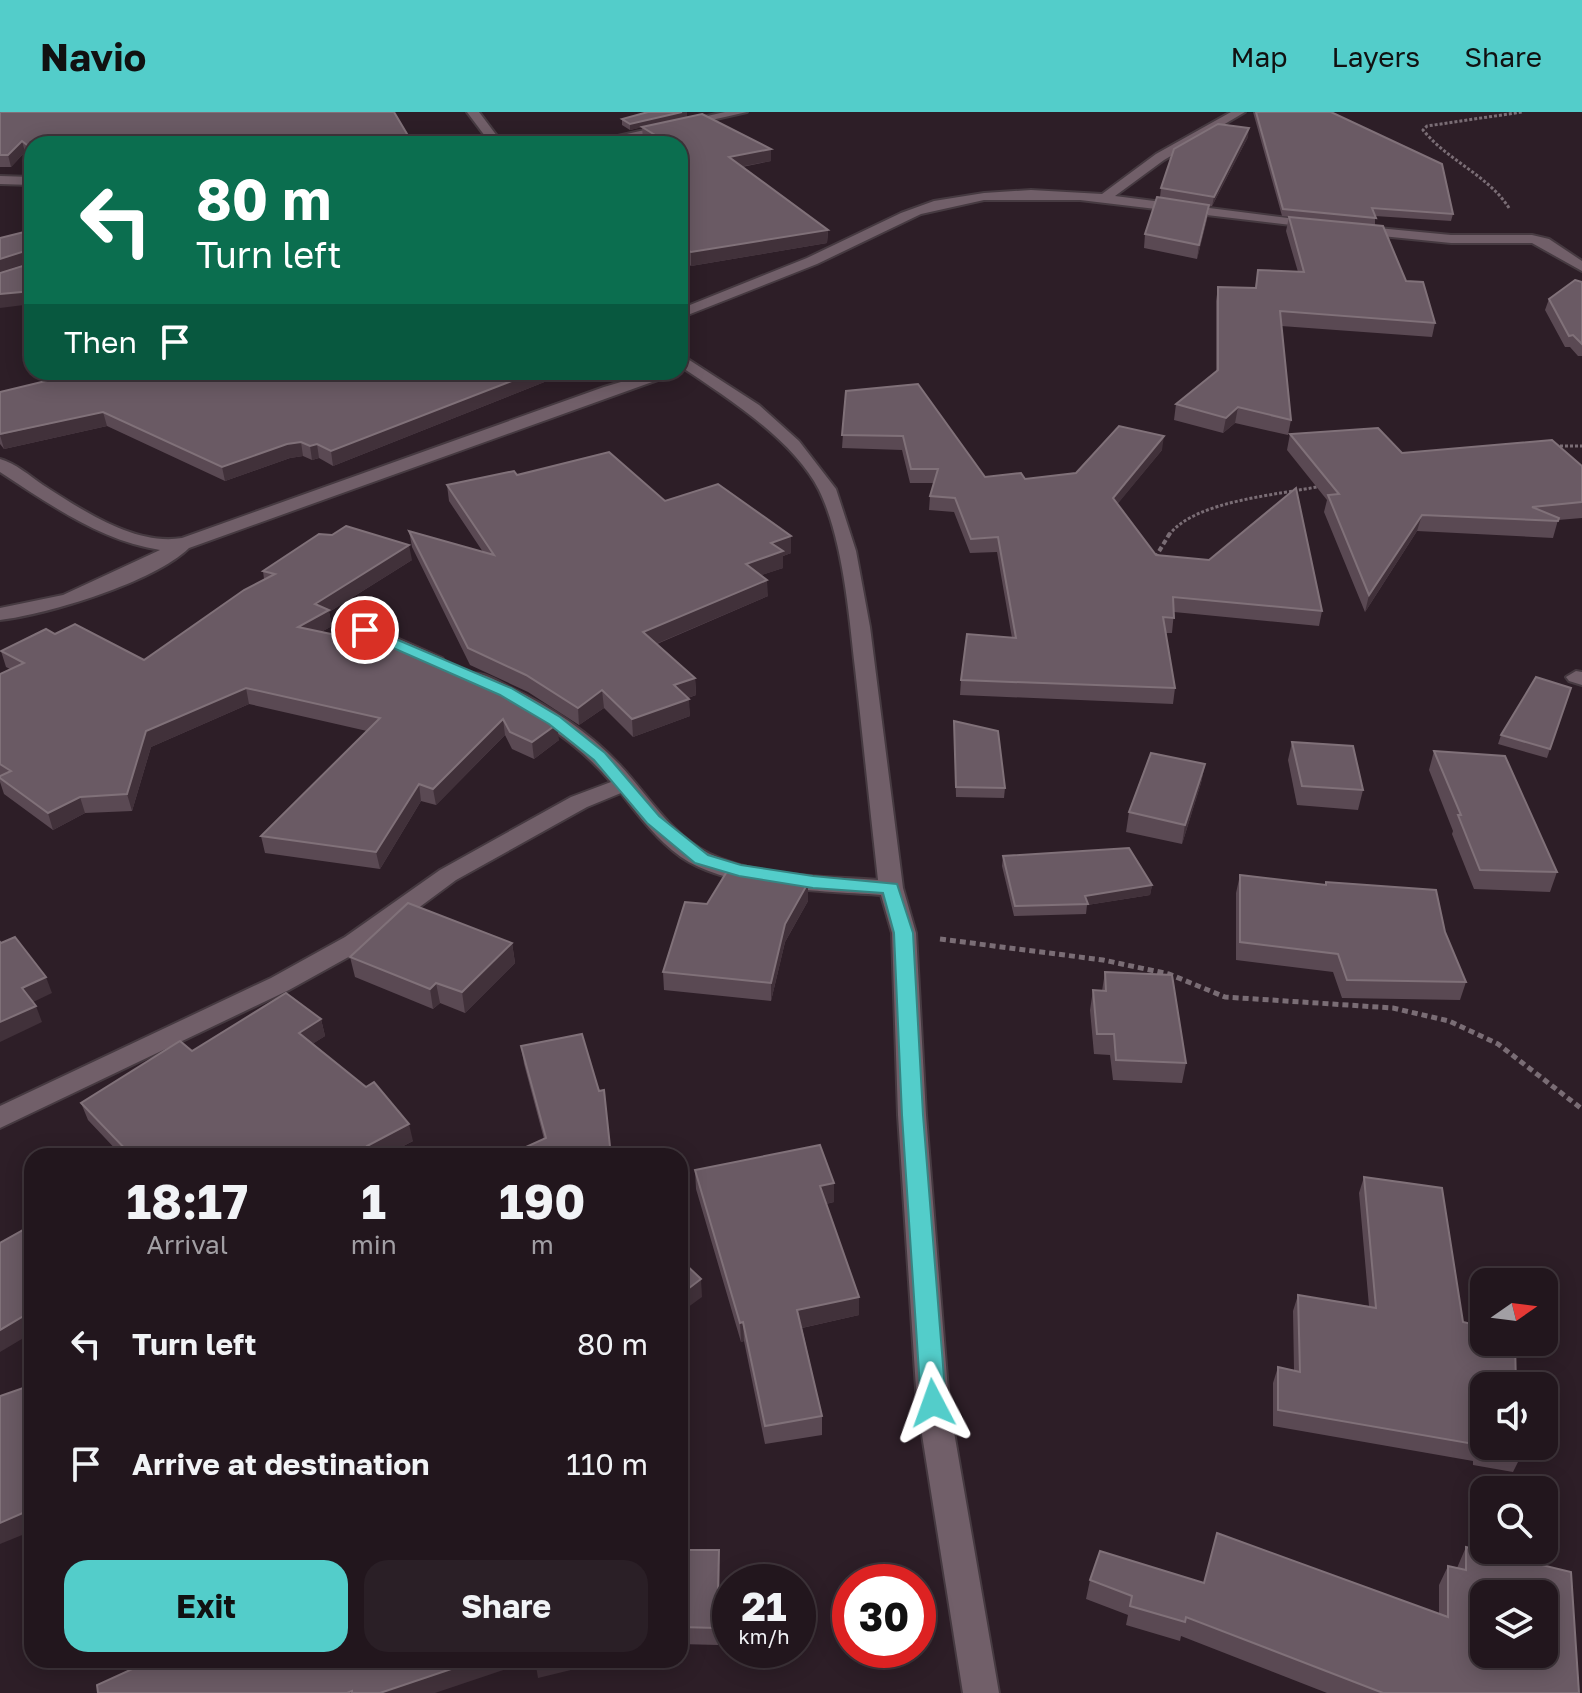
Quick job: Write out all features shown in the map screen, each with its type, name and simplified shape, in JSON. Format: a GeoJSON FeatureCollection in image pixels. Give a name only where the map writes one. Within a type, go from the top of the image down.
{"type":"FeatureCollection","features":[{"type":"Feature","properties":{"kind":"street"},"geometry":{"type":"LineString","coordinates":[[473,112],[491,136]]}},
{"type":"Feature","properties":{"kind":"street"},"geometry":{"type":"LineString","coordinates":[[626,136],[741,112]]}},
{"type":"Feature","properties":{"kind":"street"},"geometry":{"type":"LineString","coordinates":[[1107,196],[1160,157],[1239,112]]}},
{"type":"Feature","properties":{"kind":"street"},"geometry":{"type":"LineString","coordinates":[[0,180],[24,181]]}},
{"type":"Feature","properties":{"kind":"street"},"geometry":{"type":"LineString","coordinates":[[688,311],[857,242],[895,219],[938,204],[1009,197],[1107,196],[1219,216],[1451,239],[1518,238],[1544,242],[1582,267]]}},
{"type":"Feature","properties":{"kind":"street"},"geometry":{"type":"LineString","coordinates":[[688,371],[753,408],[793,445],[827,489],[847,551],[860,627],[891,888],[904,933],[912,1115],[933,1403],[981,1693]]}},
{"type":"Feature","properties":{"kind":"street"},"geometry":{"type":"LineString","coordinates":[[0,464],[62,505],[136,541],[158,545],[186,543],[203,540],[641,380]]}},
{"type":"Feature","properties":{"kind":"street"},"geometry":{"type":"LineString","coordinates":[[0,614],[51,603],[97,587],[154,562],[186,543]]}},
{"type":"Feature","properties":{"kind":"street"},"geometry":{"type":"LineString","coordinates":[[365,630],[506,692],[542,713],[599,756],[653,820],[701,859],[739,871],[813,882],[891,888]]}},
{"type":"Feature","properties":{"kind":"street"},"geometry":{"type":"LineString","coordinates":[[0,1118],[280,984],[354,943],[448,875],[579,802],[625,784]]}},
{"type":"Feature","properties":{"kind":"path"},"geometry":{"type":"LineString","coordinates":[[1522,112],[1427,126],[1423,130],[1436,146],[1498,191],[1503,202],[1544,242]]}},
{"type":"Feature","properties":{"kind":"path"},"geometry":{"type":"LineString","coordinates":[[1545,446],[1582,446]]}},
{"type":"Feature","properties":{"kind":"path"},"geometry":{"type":"LineString","coordinates":[[1149,569],[1173,528],[1183,520],[1332,484]]}},
{"type":"Feature","properties":{"kind":"path"},"geometry":{"type":"LineString","coordinates":[[904,933],[1103,960],[1169,974],[1225,997],[1393,1008],[1449,1021],[1498,1044],[1582,1109]]}},
{"type":"Feature","properties":{"kind":"building"},"geometry":{"type":"Polygon","coordinates":[[[0,112],[394,112],[408,136],[24,136],[24,143],[22,141],[8,155],[0,155],[0,112]]]}},
{"type":"Feature","properties":{"kind":"building"},"geometry":{"type":"Polygon","coordinates":[[[648,112],[682,112],[630,124],[622,119],[648,112]]]}},
{"type":"Feature","properties":{"kind":"building"},"geometry":{"type":"Polygon","coordinates":[[[1256,112],[1331,112],[1442,164],[1453,214],[1372,208],[1376,218],[1283,209],[1256,112]]]}},
{"type":"Feature","properties":{"kind":"building"},"geometry":{"type":"Polygon","coordinates":[[[702,114],[771,149],[729,157],[828,230],[691,252],[688,250],[688,136],[657,136],[642,127],[702,114]]]}},
{"type":"Feature","properties":{"kind":"building"},"geometry":{"type":"Polygon","coordinates":[[[1218,124],[1249,128],[1214,197],[1161,188],[1174,149],[1218,124]]]}},
{"type":"Feature","properties":{"kind":"building"},"geometry":{"type":"Polygon","coordinates":[[[1157,197],[1209,205],[1199,245],[1145,234],[1157,197]]]}},
{"type":"Feature","properties":{"kind":"building"},"geometry":{"type":"Polygon","coordinates":[[[1289,217],[1383,226],[1406,281],[1423,282],[1435,323],[1280,311],[1291,420],[1238,407],[1226,418],[1176,404],[1218,370],[1218,287],[1256,288],[1258,270],[1304,272],[1289,217]]]}},
{"type":"Feature","properties":{"kind":"building"},"geometry":{"type":"Polygon","coordinates":[[[24,232],[24,251],[0,259],[0,238],[24,232]]]}},
{"type":"Feature","properties":{"kind":"building"},"geometry":{"type":"Polygon","coordinates":[[[24,266],[24,292],[0,294],[0,273],[24,266]]]}},
{"type":"Feature","properties":{"kind":"building"},"geometry":{"type":"Polygon","coordinates":[[[1575,280],[1582,282],[1582,344],[1573,335],[1569,336],[1549,299],[1575,280]]]}},
{"type":"Feature","properties":{"kind":"building"},"geometry":{"type":"Polygon","coordinates":[[[50,380],[514,380],[331,451],[317,444],[287,444],[222,467],[103,412],[0,434],[0,392],[50,380]]]}},
{"type":"Feature","properties":{"kind":"building"},"geometry":{"type":"Polygon","coordinates":[[[918,384],[985,477],[1021,473],[1025,479],[1076,473],[1119,426],[1164,436],[1113,498],[1156,555],[1209,560],[1296,488],[1322,611],[1173,597],[1174,618],[1163,617],[1175,688],[961,680],[967,634],[1016,638],[998,537],[971,539],[955,498],[930,496],[938,469],[911,469],[903,436],[842,435],[846,391],[918,384]]]}},
{"type":"Feature","properties":{"kind":"building"},"geometry":{"type":"Polygon","coordinates":[[[1378,428],[1402,453],[1552,440],[1582,466],[1582,502],[1532,507],[1559,518],[1558,521],[1422,515],[1369,595],[1328,495],[1339,494],[1290,434],[1378,428]]]}},
{"type":"Feature","properties":{"kind":"building"},"geometry":{"type":"Polygon","coordinates":[[[609,452],[665,501],[718,484],[791,536],[771,543],[783,551],[746,564],[767,580],[643,632],[695,678],[674,685],[689,699],[632,719],[602,690],[578,708],[526,675],[468,648],[409,531],[494,555],[447,485],[514,471],[517,475],[609,452]]]}},
{"type":"Feature","properties":{"kind":"building"},"geometry":{"type":"Polygon","coordinates":[[[346,526],[409,545],[315,604],[329,610],[298,627],[421,653],[488,681],[557,724],[532,742],[510,732],[503,719],[433,789],[419,784],[376,852],[261,836],[380,718],[246,688],[146,731],[127,794],[80,797],[48,813],[0,778],[11,771],[0,764],[0,674],[24,663],[1,651],[46,629],[55,634],[75,624],[144,660],[244,590],[275,574],[263,571],[319,534],[332,535],[346,526]]]}},
{"type":"Feature","properties":{"kind":"building"},"geometry":{"type":"Polygon","coordinates":[[[1536,677],[1571,688],[1550,749],[1501,735],[1536,677]]]}},
{"type":"Feature","properties":{"kind":"building"},"geometry":{"type":"Polygon","coordinates":[[[954,721],[998,731],[1005,788],[956,787],[954,721]]]}},
{"type":"Feature","properties":{"kind":"building"},"geometry":{"type":"Polygon","coordinates":[[[1292,742],[1353,746],[1363,790],[1302,786],[1292,742]]]}},
{"type":"Feature","properties":{"kind":"building"},"geometry":{"type":"Polygon","coordinates":[[[1434,751],[1505,756],[1557,872],[1480,870],[1434,751]]]}},
{"type":"Feature","properties":{"kind":"building"},"geometry":{"type":"Polygon","coordinates":[[[1151,753],[1205,764],[1185,825],[1129,812],[1151,753]]]}},
{"type":"Feature","properties":{"kind":"building"},"geometry":{"type":"Polygon","coordinates":[[[1129,848],[1152,885],[1085,896],[1088,904],[1015,906],[1003,856],[1129,848]]]}},
{"type":"Feature","properties":{"kind":"building"},"geometry":{"type":"Polygon","coordinates":[[[731,865],[808,883],[785,924],[771,983],[663,972],[685,902],[707,904],[731,865]]]}},
{"type":"Feature","properties":{"kind":"building"},"geometry":{"type":"Polygon","coordinates":[[[1240,875],[1326,885],[1326,882],[1436,890],[1445,932],[1466,982],[1347,980],[1338,954],[1240,942],[1240,875]]]}},
{"type":"Feature","properties":{"kind":"building"},"geometry":{"type":"Polygon","coordinates":[[[408,903],[512,943],[462,992],[436,983],[430,989],[350,957],[408,903]]]}},
{"type":"Feature","properties":{"kind":"building"},"geometry":{"type":"Polygon","coordinates":[[[15,937],[46,977],[22,988],[36,1006],[0,1022],[0,942],[15,937]]]}},
{"type":"Feature","properties":{"kind":"building"},"geometry":{"type":"Polygon","coordinates":[[[1105,972],[1172,975],[1186,1063],[1116,1060],[1114,1034],[1097,1034],[1093,990],[1106,991],[1105,972]]]}},
{"type":"Feature","properties":{"kind":"building"},"geometry":{"type":"Polygon","coordinates":[[[286,993],[321,1019],[299,1033],[366,1087],[374,1082],[409,1124],[368,1148],[124,1148],[81,1103],[180,1041],[192,1051],[286,993]]]}},
{"type":"Feature","properties":{"kind":"building"},"geometry":{"type":"Polygon","coordinates":[[[582,1034],[599,1091],[604,1090],[610,1148],[524,1148],[546,1138],[521,1046],[582,1034]]]}},
{"type":"Feature","properties":{"kind":"building"},"geometry":{"type":"Polygon","coordinates":[[[820,1145],[834,1183],[820,1186],[859,1297],[797,1310],[822,1416],[765,1426],[743,1322],[740,1323],[695,1170],[820,1145]]]}},
{"type":"Feature","properties":{"kind":"building"},"geometry":{"type":"Polygon","coordinates":[[[1364,1177],[1442,1188],[1463,1322],[1470,1324],[1470,1356],[1515,1356],[1516,1372],[1470,1372],[1470,1443],[1278,1410],[1278,1367],[1300,1372],[1298,1295],[1376,1308],[1364,1177]]]}},
{"type":"Feature","properties":{"kind":"building"},"geometry":{"type":"Polygon","coordinates":[[[24,1230],[24,1316],[0,1330],[0,1243],[24,1230]]]}},
{"type":"Feature","properties":{"kind":"building"},"geometry":{"type":"Polygon","coordinates":[[[688,1267],[701,1279],[688,1289],[688,1267]]]}},
{"type":"Feature","properties":{"kind":"building"},"geometry":{"type":"Polygon","coordinates":[[[24,1388],[24,1512],[0,1523],[0,1396],[24,1388]]]}},
{"type":"Feature","properties":{"kind":"building"},"geometry":{"type":"Polygon","coordinates":[[[1217,1533],[1448,1617],[1448,1566],[1466,1570],[1466,1547],[1470,1548],[1470,1564],[1537,1564],[1571,1572],[1579,1693],[1383,1693],[1186,1617],[1185,1622],[1130,1606],[1132,1596],[1090,1580],[1100,1551],[1204,1583],[1217,1533]]]}},
{"type":"Feature","properties":{"kind":"building"},"geometry":{"type":"Polygon","coordinates":[[[688,1550],[719,1550],[719,1564],[712,1564],[712,1628],[688,1627],[688,1550]]]}},
{"type":"Feature","properties":{"kind":"building"},"geometry":{"type":"Polygon","coordinates":[[[134,1668],[454,1668],[380,1693],[98,1693],[97,1685],[134,1668]]]}},
{"type":"Feature","properties":{"kind":"route"},"geometry":{"type":"LineString","coordinates":[[365,630],[506,692],[554,720],[599,756],[653,820],[701,859],[739,871],[813,882],[891,888],[904,933],[912,1115],[933,1403]]}}]}
